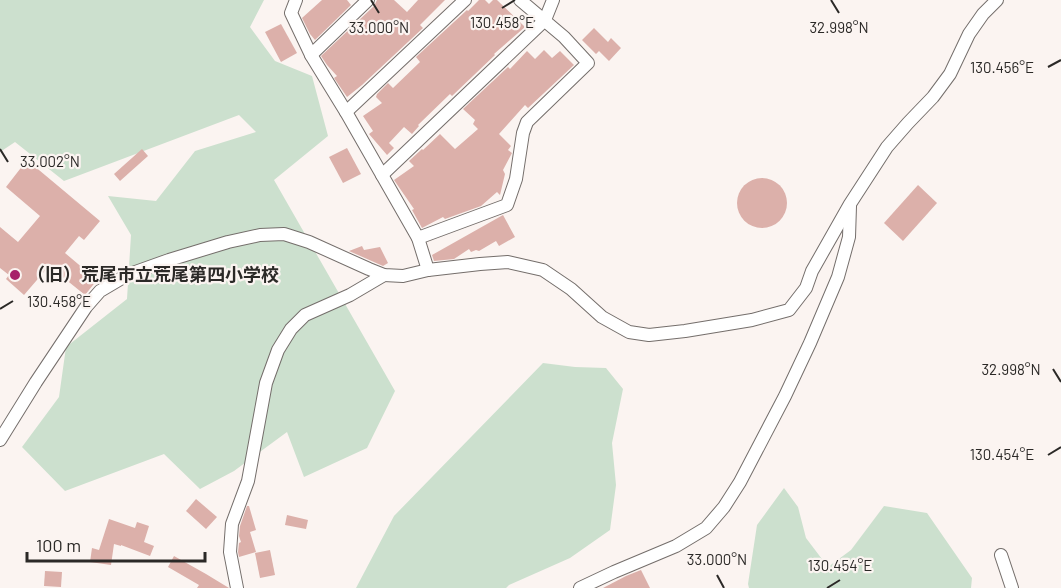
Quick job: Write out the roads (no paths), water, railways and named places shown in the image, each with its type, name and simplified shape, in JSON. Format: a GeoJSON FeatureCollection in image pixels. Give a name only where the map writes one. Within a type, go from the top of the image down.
{"type":"FeatureCollection","features":[{"type":"Feature","properties":{"kind":"street"},"geometry":{"type":"LineString","coordinates":[[296,0],[291,13],[311,55],[418,238],[428,270]]}},
{"type":"Feature","properties":{"kind":"street"},"geometry":{"type":"LineString","coordinates":[[311,55],[368,0]]}},
{"type":"Feature","properties":{"kind":"street"},"geometry":{"type":"LineString","coordinates":[[346,112],[465,0]]}},
{"type":"Feature","properties":{"kind":"street"},"geometry":{"type":"LineString","coordinates":[[418,238],[507,205],[516,179],[523,133],[527,122],[588,63],[564,37],[520,0]]}},
{"type":"Feature","properties":{"kind":"street"},"geometry":{"type":"LineString","coordinates":[[382,175],[545,20],[553,0]]}},
{"type":"Feature","properties":{"kind":"street"},"geometry":{"type":"LineString","coordinates":[[0,440],[86,307],[100,291],[127,274],[228,242],[260,235],[284,234],[309,242],[384,275],[403,276],[428,270],[508,262],[543,270],[571,289],[602,317],[629,332],[650,335],[752,320],[789,310],[806,288],[812,271],[850,204],[887,147],[933,97],[950,74],[969,34],[983,14],[997,0]]}},
{"type":"Feature","properties":{"kind":"street"},"geometry":{"type":"LineString","coordinates":[[580,588],[676,546],[706,528],[724,507],[740,482],[785,396],[838,278],[849,237],[850,204]]}},
{"type":"Feature","properties":{"kind":"street"},"geometry":{"type":"LineString","coordinates":[[237,588],[230,552],[232,524],[248,482],[266,383],[278,350],[291,328],[305,315],[350,295],[384,275]]}},
{"type":"Feature","properties":{"kind":"street"},"geometry":{"type":"LineString","coordinates":[[1001,555],[1012,588]]}},
{"type":"Feature","properties":{"kind":"place","name":"（旧）荒尾市立荒尾第四小学校"},"geometry":{"type":"Point","coordinates":[15,275]}}]}
